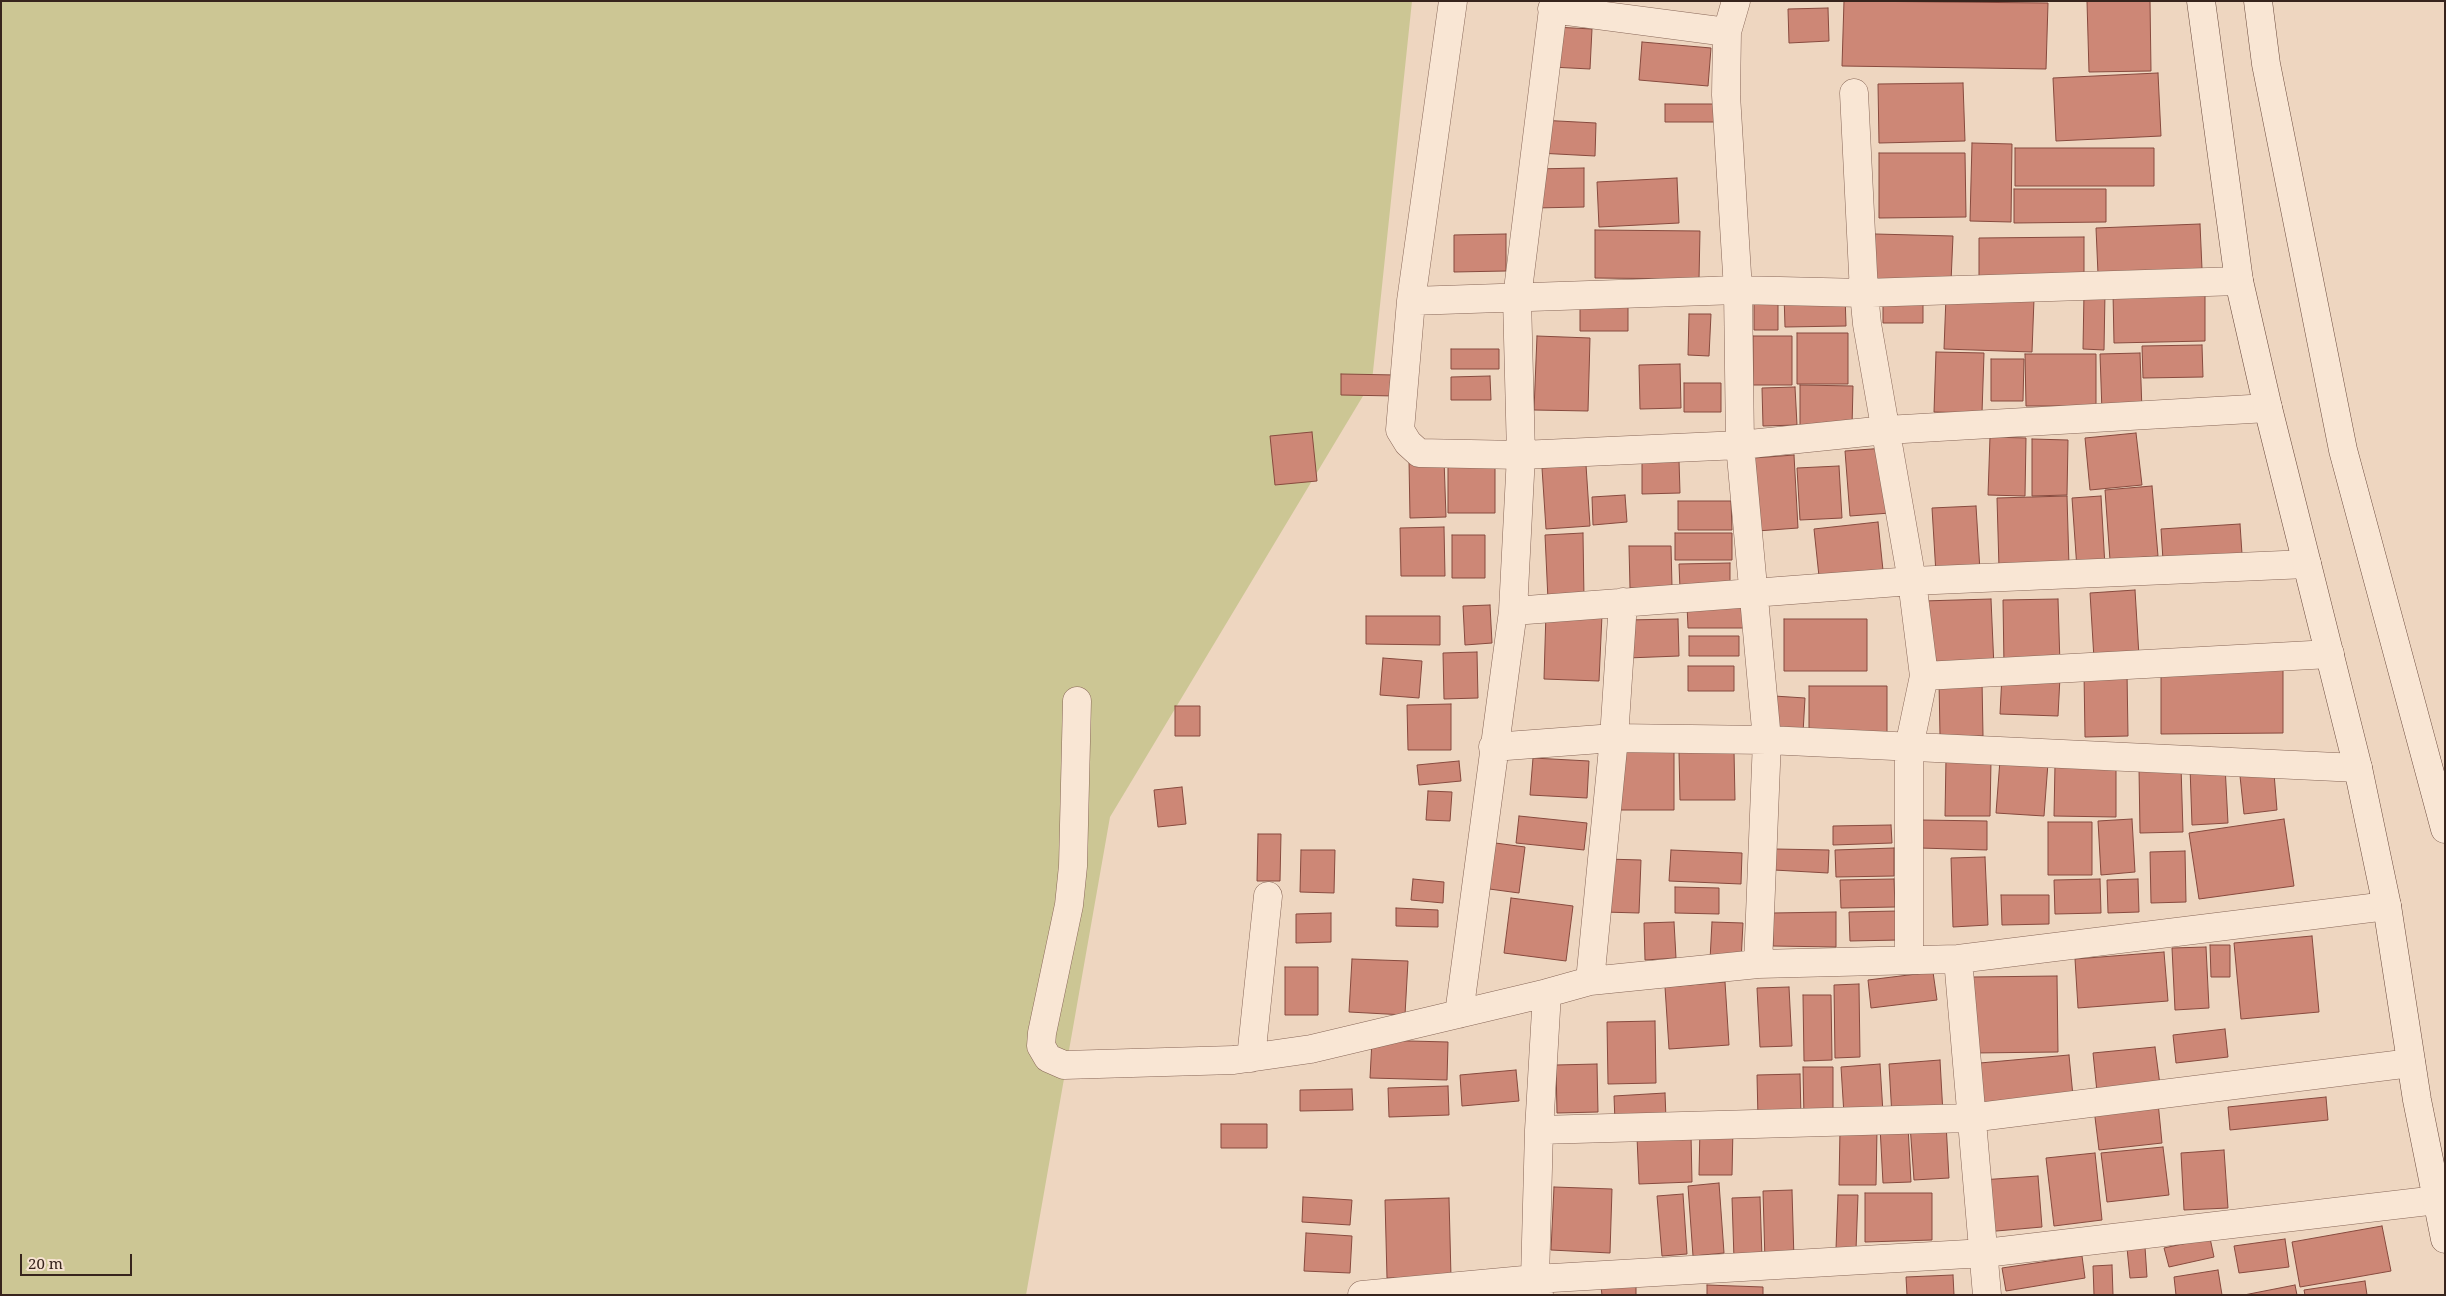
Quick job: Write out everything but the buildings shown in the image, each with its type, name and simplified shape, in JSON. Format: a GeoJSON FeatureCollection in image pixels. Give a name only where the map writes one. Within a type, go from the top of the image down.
{"type":"FeatureCollection","features":[{"type":"Feature","properties":{"kind":"street"},"geometry":{"type":"LineString","coordinates":[[1453,1],[1411,301],[1400,430],[1408,443],[1419,453],[1521,454],[1740,444],[1886,430],[2268,408]]}},
{"type":"Feature","properties":{"kind":"street"},"geometry":{"type":"LineString","coordinates":[[1736,1],[1727,32],[1726,95],[1738,290],[1740,444],[1766,740],[1758,964]]}},
{"type":"Feature","properties":{"kind":"street"},"geometry":{"type":"LineString","coordinates":[[2201,1],[2239,281],[2268,408],[2358,768],[2387,906],[2411,1063],[2445,1238]]}},
{"type":"Feature","properties":{"kind":"street"},"geometry":{"type":"LineString","coordinates":[[2258,1],[2266,64],[2343,450],[2445,829]]}},
{"type":"Feature","properties":{"kind":"street"},"geometry":{"type":"LineString","coordinates":[[1459,1014],[1493,747],[1513,611],[1521,454],[1517,298],[1553,5],[1727,32]]}},
{"type":"Feature","properties":{"kind":"street"},"geometry":{"type":"LineString","coordinates":[[1854,92],[1864,293],[1912,581],[1924,676],[1909,747],[1909,960]]}},
{"type":"Feature","properties":{"kind":"street"},"geometry":{"type":"LineString","coordinates":[[1411,301],[1738,290],[1864,293],[2239,281]]}},
{"type":"Feature","properties":{"kind":"street"},"geometry":{"type":"LineString","coordinates":[[1513,611],[1912,581],[2307,564]]}},
{"type":"Feature","properties":{"kind":"street"},"geometry":{"type":"LineString","coordinates":[[1590,981],[1614,738],[1623,602]]}},
{"type":"Feature","properties":{"kind":"street"},"geometry":{"type":"LineString","coordinates":[[1924,676],[2330,654]]}},
{"type":"Feature","properties":{"kind":"street"},"geometry":{"type":"LineString","coordinates":[[1077,702],[1072,876],[1069,905],[1042,1033],[1041,1046],[1048,1058],[1064,1065],[1234,1060],[1311,1049],[1590,981],[1758,964],[1958,959],[2387,906]]}},
{"type":"Feature","properties":{"kind":"street"},"geometry":{"type":"LineString","coordinates":[[1493,747],[1614,738],[1766,740],[2358,768]]}},
{"type":"Feature","properties":{"kind":"street"},"geometry":{"type":"LineString","coordinates":[[1251,1058],[1268,896]]}},
{"type":"Feature","properties":{"kind":"street"},"geometry":{"type":"LineString","coordinates":[[1958,959],[1970,1118],[1985,1253],[1987,1295]]}},
{"type":"Feature","properties":{"kind":"street"},"geometry":{"type":"LineString","coordinates":[[1537,1287],[1539,1130],[1547,993]]}},
{"type":"Feature","properties":{"kind":"street"},"geometry":{"type":"LineString","coordinates":[[1539,1130],[1970,1118],[2411,1063]]}},
{"type":"Feature","properties":{"kind":"street"},"geometry":{"type":"LineString","coordinates":[[1362,1295],[1537,1287],[1985,1253],[2437,1200]]}},
{"type":"Feature","properties":{"kind":"shaded area"},"geometry":{"type":"Polygon","coordinates":[[[1,1],[1412,1],[1372,381],[1110,817],[1026,1295],[1,1295],[1,1]]]}}]}
